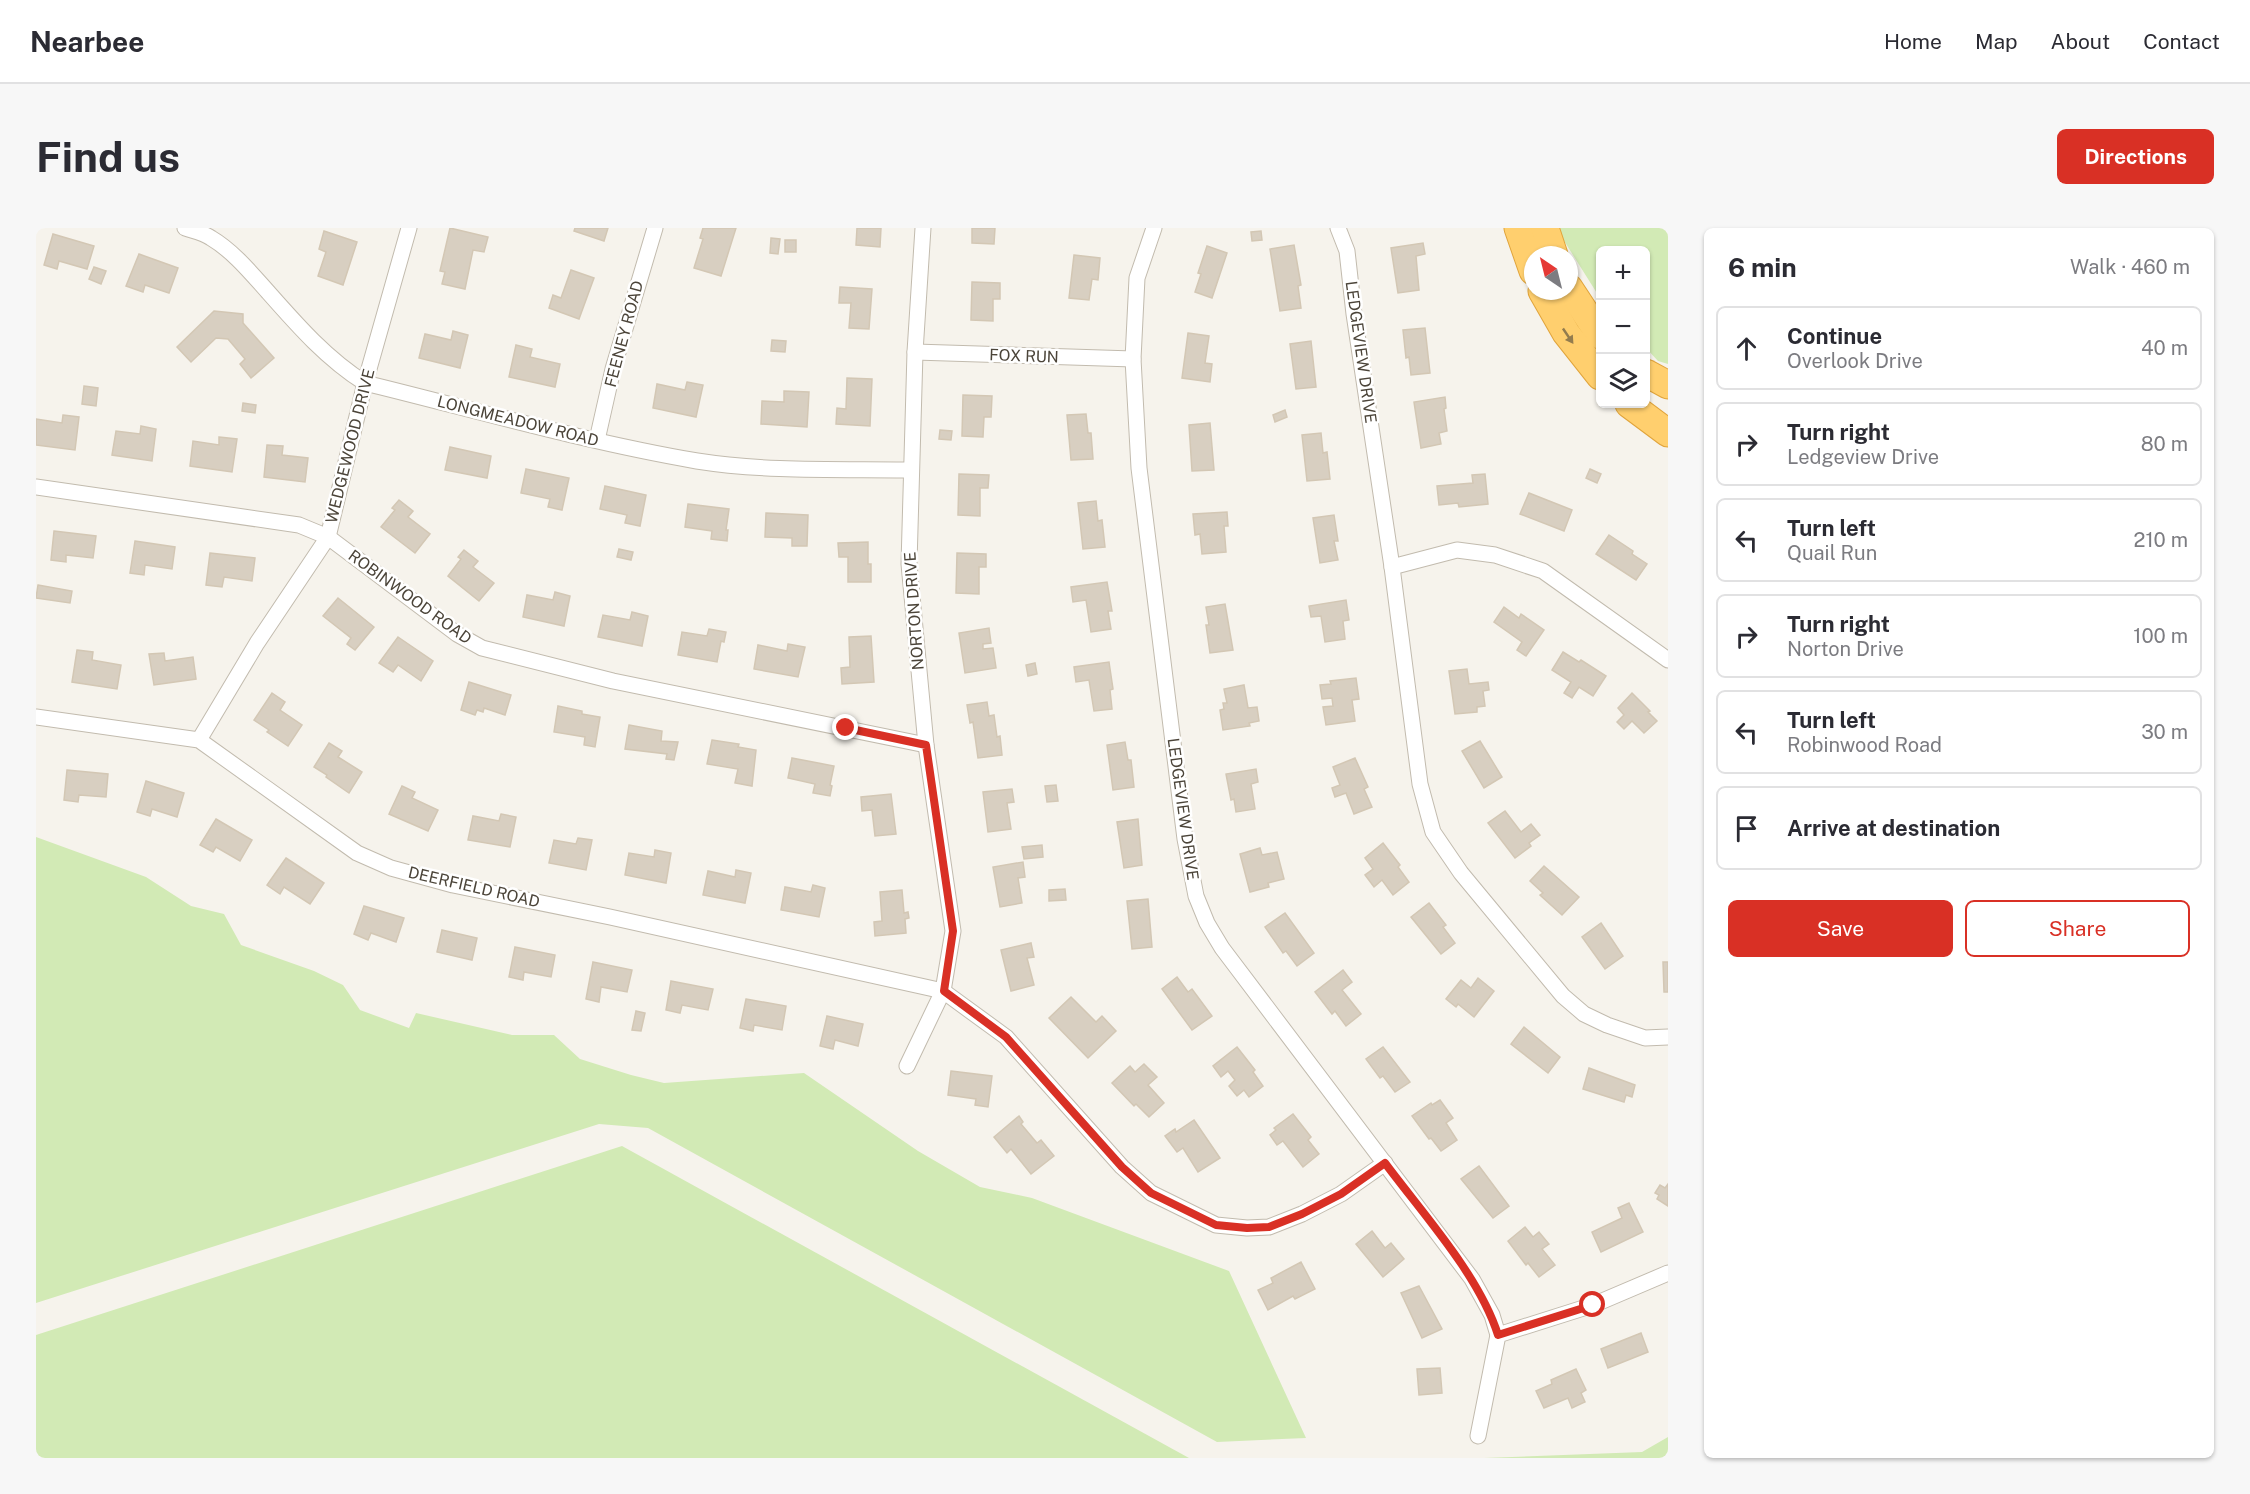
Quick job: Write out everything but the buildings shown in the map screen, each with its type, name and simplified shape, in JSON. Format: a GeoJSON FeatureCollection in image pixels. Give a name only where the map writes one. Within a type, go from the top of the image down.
{"type":"FeatureCollection","features":[{"type":"Feature","properties":{"kind":"highway"},"geometry":{"type":"LineString","coordinates":[[1518,228],[1524,246]]}},
{"type":"Feature","properties":{"kind":"highway"},"geometry":{"type":"LineString","coordinates":[[1545,228],[1551,246]]}},
{"type":"Feature","properties":{"kind":"highway"},"geometry":{"type":"LineString","coordinates":[[1547,300],[1570,339],[1596,371]]}},
{"type":"Feature","properties":{"kind":"highway"},"geometry":{"type":"LineString","coordinates":[[1577,300],[1596,329]]}},
{"type":"Feature","properties":{"kind":"highway"},"geometry":{"type":"LineString","coordinates":[[1650,375],[1668,385]]}},
{"type":"Feature","properties":{"kind":"highway"},"geometry":{"type":"LineString","coordinates":[[1635,408],[1668,432]]}},
{"type":"Feature","properties":{"kind":"street","name":"LONGMEADOW ROAD"},"geometry":{"type":"LineString","coordinates":[[186,228],[210,237],[227,250],[313,342],[346,372],[365,383],[597,440],[699,461],[789,469],[911,470]]}},
{"type":"Feature","properties":{"kind":"street","name":"WEDGEWOOD DRIVE"},"geometry":{"type":"LineString","coordinates":[[199,740],[257,643],[328,537],[365,383],[408,228]]}},
{"type":"Feature","properties":{"kind":"street","name":"FEENEY ROAD"},"geometry":{"type":"LineString","coordinates":[[597,440],[613,369],[655,228]]}},
{"type":"Feature","properties":{"kind":"street","name":"NORTON DRIVE"},"geometry":{"type":"LineString","coordinates":[[907,1066],[944,991],[953,931],[926,745],[909,564],[915,352],[923,228]]}},
{"type":"Feature","properties":{"kind":"street","name":"LEDGEVIEW DRIVE"},"geometry":{"type":"LineString","coordinates":[[1154,228],[1137,278],[1133,359],[1139,468],[1185,839],[1196,896],[1207,923],[1222,948],[1472,1279],[1492,1315],[1498,1335]]}},
{"type":"Feature","properties":{"kind":"street","name":"LEDGEVIEW DRIVE"},"geometry":{"type":"LineString","coordinates":[[1338,228],[1347,251],[1420,784],[1433,832],[1461,873],[1570,1002],[1584,1014],[1608,1025],[1645,1038],[1668,1037]]}},
{"type":"Feature","properties":{"kind":"street","name":"FOX RUN"},"geometry":{"type":"LineString","coordinates":[[915,352],[1133,359]]}},
{"type":"Feature","properties":{"kind":"street","name":"ROBINWOOD ROAD"},"geometry":{"type":"LineString","coordinates":[[36,487],[299,525],[328,537],[457,634],[482,648],[613,681],[926,745]]}},
{"type":"Feature","properties":{"kind":"street"},"geometry":{"type":"LineString","coordinates":[[1392,567],[1457,550],[1495,555],[1543,571],[1668,660]]}},
{"type":"Feature","properties":{"kind":"street","name":"DEERFIELD ROAD"},"geometry":{"type":"LineString","coordinates":[[36,717],[199,740],[357,853],[391,868],[453,885],[610,917],[944,991]]}},
{"type":"Feature","properties":{"kind":"street"},"geometry":{"type":"LineString","coordinates":[[944,991],[1006,1037],[1122,1167],[1151,1193],[1216,1225],[1247,1228],[1269,1227],[1302,1214],[1341,1194],[1385,1163]]}},
{"type":"Feature","properties":{"kind":"street"},"geometry":{"type":"LineString","coordinates":[[1478,1436],[1498,1335],[1593,1305],[1668,1273]]}},
{"type":"Feature","properties":{"kind":"green space"},"geometry":{"type":"Polygon","coordinates":[[[1560,228],[1668,228],[1668,364],[1658,361],[1650,352],[1650,246],[1596,246],[1596,292],[1578,263],[1578,246],[1567,246],[1561,236],[1560,228]]]}},
{"type":"Feature","properties":{"kind":"green space"},"geometry":{"type":"Polygon","coordinates":[[[36,837],[146,877],[191,906],[224,914],[241,945],[314,971],[343,985],[360,1010],[409,1028],[416,1013],[512,1035],[554,1035],[580,1059],[664,1083],[804,1073],[918,1151],[980,1187],[1032,1198],[1229,1271],[1306,1438],[1217,1442],[648,1128],[599,1124],[36,1303],[36,837]]]}},
{"type":"Feature","properties":{"kind":"green space"},"geometry":{"type":"Polygon","coordinates":[[[622,1146],[1189,1458],[36,1458],[36,1335],[622,1146]]]}},
{"type":"Feature","properties":{"kind":"green space"},"geometry":{"type":"Polygon","coordinates":[[[1668,1437],[1668,1458],[1484,1458],[1642,1452],[1668,1437]]]}},
{"type":"Feature","properties":{"kind":"route"},"geometry":{"type":"LineString","coordinates":[[846,728],[926,745],[953,931],[944,991],[1006,1037],[1122,1167],[1151,1193],[1216,1225],[1247,1228],[1269,1227],[1302,1214],[1341,1194],[1385,1163],[1472,1279],[1492,1315],[1498,1335],[1593,1305]]}}]}
